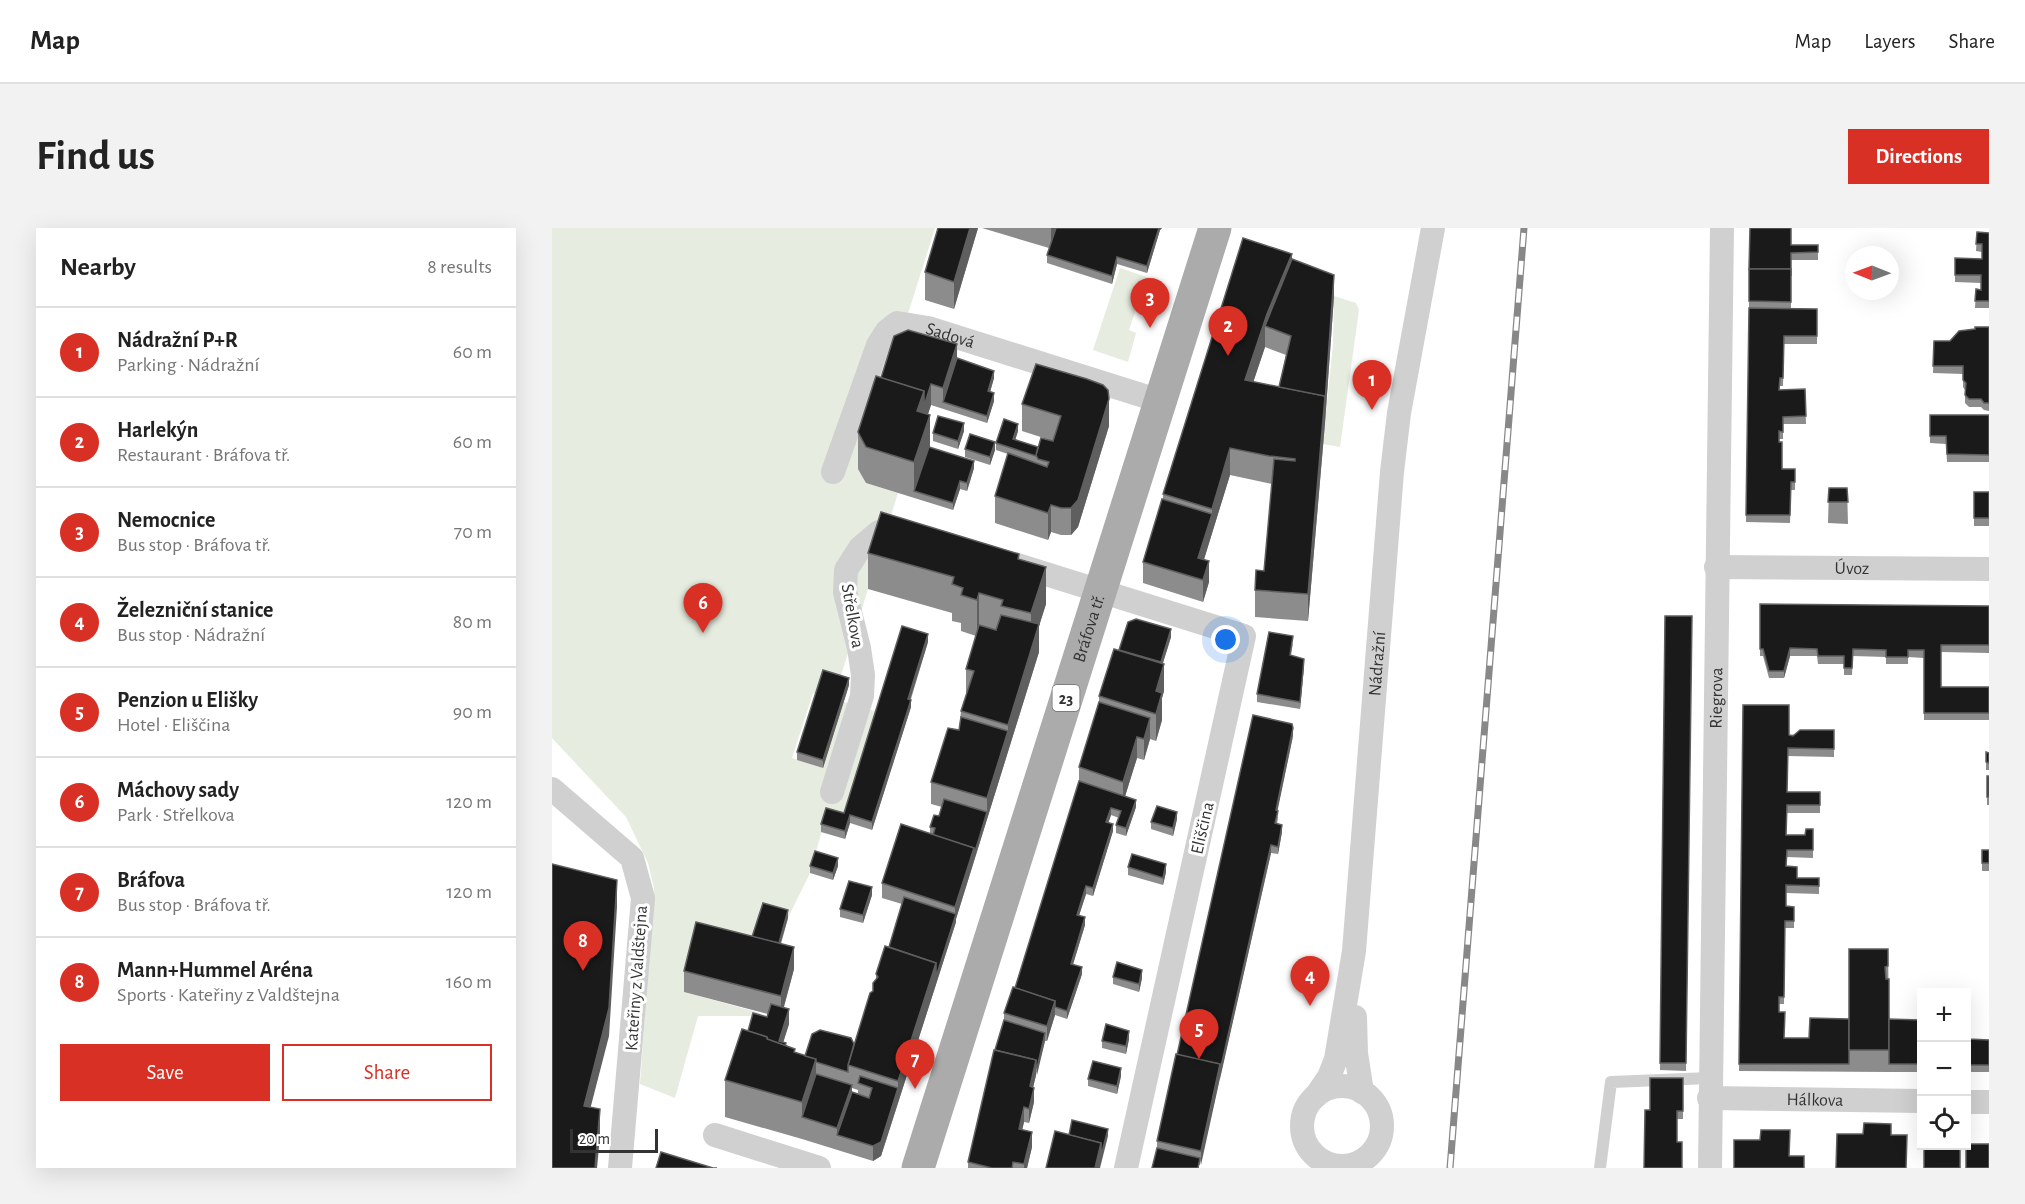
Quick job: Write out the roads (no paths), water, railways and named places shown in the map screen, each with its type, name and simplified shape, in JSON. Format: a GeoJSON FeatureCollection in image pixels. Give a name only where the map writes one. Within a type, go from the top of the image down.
{"type":"FeatureCollection","features":[{"type":"Feature","properties":{"kind":"main road","name":"Bráfova tř."},"geometry":{"type":"LineString","coordinates":[[918,1168],[1215,228]]}},
{"type":"Feature","properties":{"kind":"street","name":"Nádražní"},"geometry":{"type":"LineString","coordinates":[[1362,1092],[1373,1101],[1381,1118],[1381,1136],[1372,1153],[1347,1167],[1312,1159],[1303,1134],[1303,1117],[1310,1102],[1329,1077],[1336,1059],[1354,951],[1392,472],[1401,402],[1433,228]]}},
{"type":"Feature","properties":{"kind":"street","name":"Riegrova"},"geometry":{"type":"LineString","coordinates":[[1710,1168],[1722,228]]}},
{"type":"Feature","properties":{"kind":"street","name":"Sadová"},"geometry":{"type":"LineString","coordinates":[[833,472],[878,345],[887,331],[897,323],[928,328],[1160,401]]}},
{"type":"Feature","properties":{"kind":"street","name":"Střelkova"},"geometry":{"type":"LineString","coordinates":[[832,792],[862,696],[863,675],[859,648],[845,592],[846,570],[860,548],[879,532],[908,531],[930,537]]}},
{"type":"Feature","properties":{"kind":"street"},"geometry":{"type":"LineString","coordinates":[[994,558],[1100,591]]}},
{"type":"Feature","properties":{"kind":"street","name":"Úvoz"},"geometry":{"type":"LineString","coordinates":[[1716,567],[1989,569]]}},
{"type":"Feature","properties":{"kind":"street","name":"Eliščina"},"geometry":{"type":"LineString","coordinates":[[1100,591],[1244,636],[1126,1168]]}},
{"type":"Feature","properties":{"kind":"street","name":"Kateřiny z Valdštejna"},"geometry":{"type":"LineString","coordinates":[[552,789],[632,858],[643,898],[620,1168]]}},
{"type":"Feature","properties":{"kind":"street"},"geometry":{"type":"LineString","coordinates":[[1354,951],[1356,1053],[1362,1092]]}},
{"type":"Feature","properties":{"kind":"street"},"geometry":{"type":"LineString","coordinates":[[1316,1096],[1330,1087],[1340,1086],[1349,1086],[1362,1092]]}},
{"type":"Feature","properties":{"kind":"street","name":"Hálkova"},"geometry":{"type":"LineString","coordinates":[[1710,1088],[1917,1101]]}},
{"type":"Feature","properties":{"kind":"street"},"geometry":{"type":"LineString","coordinates":[[1971,1102],[1989,1102]]}},
{"type":"Feature","properties":{"kind":"street"},"geometry":{"type":"LineString","coordinates":[[715,1135],[819,1168]]}},
{"type":"Feature","properties":{"kind":"lane"},"geometry":{"type":"LineString","coordinates":[[1600,1168],[1611,1082],[1710,1088]]}},
{"type":"Feature","properties":{"kind":"railway"},"geometry":{"type":"LineString","coordinates":[[1450,1168],[1524,228]]}},
{"type":"Feature","properties":{"kind":"place","name":"Nemocnice"},"geometry":{"type":"Point","coordinates":[1150,328]}},
{"type":"Feature","properties":{"kind":"place","name":"Harlekýn"},"geometry":{"type":"Point","coordinates":[1228,356]}},
{"type":"Feature","properties":{"kind":"place","name":"Nádražní P+R"},"geometry":{"type":"Point","coordinates":[1372,410]}},
{"type":"Feature","properties":{"kind":"place","name":"Máchovy sady"},"geometry":{"type":"Point","coordinates":[703,633]}},
{"type":"Feature","properties":{"kind":"place","name":"Mann+Hummel Aréna"},"geometry":{"type":"Point","coordinates":[583,971]}},
{"type":"Feature","properties":{"kind":"place","name":"Železniční stanice"},"geometry":{"type":"Point","coordinates":[1310,1006]}},
{"type":"Feature","properties":{"kind":"place","name":"Penzion u Elišky"},"geometry":{"type":"Point","coordinates":[1199,1059]}},
{"type":"Feature","properties":{"kind":"place","name":"Bráfova"},"geometry":{"type":"Point","coordinates":[915,1089]}}]}
